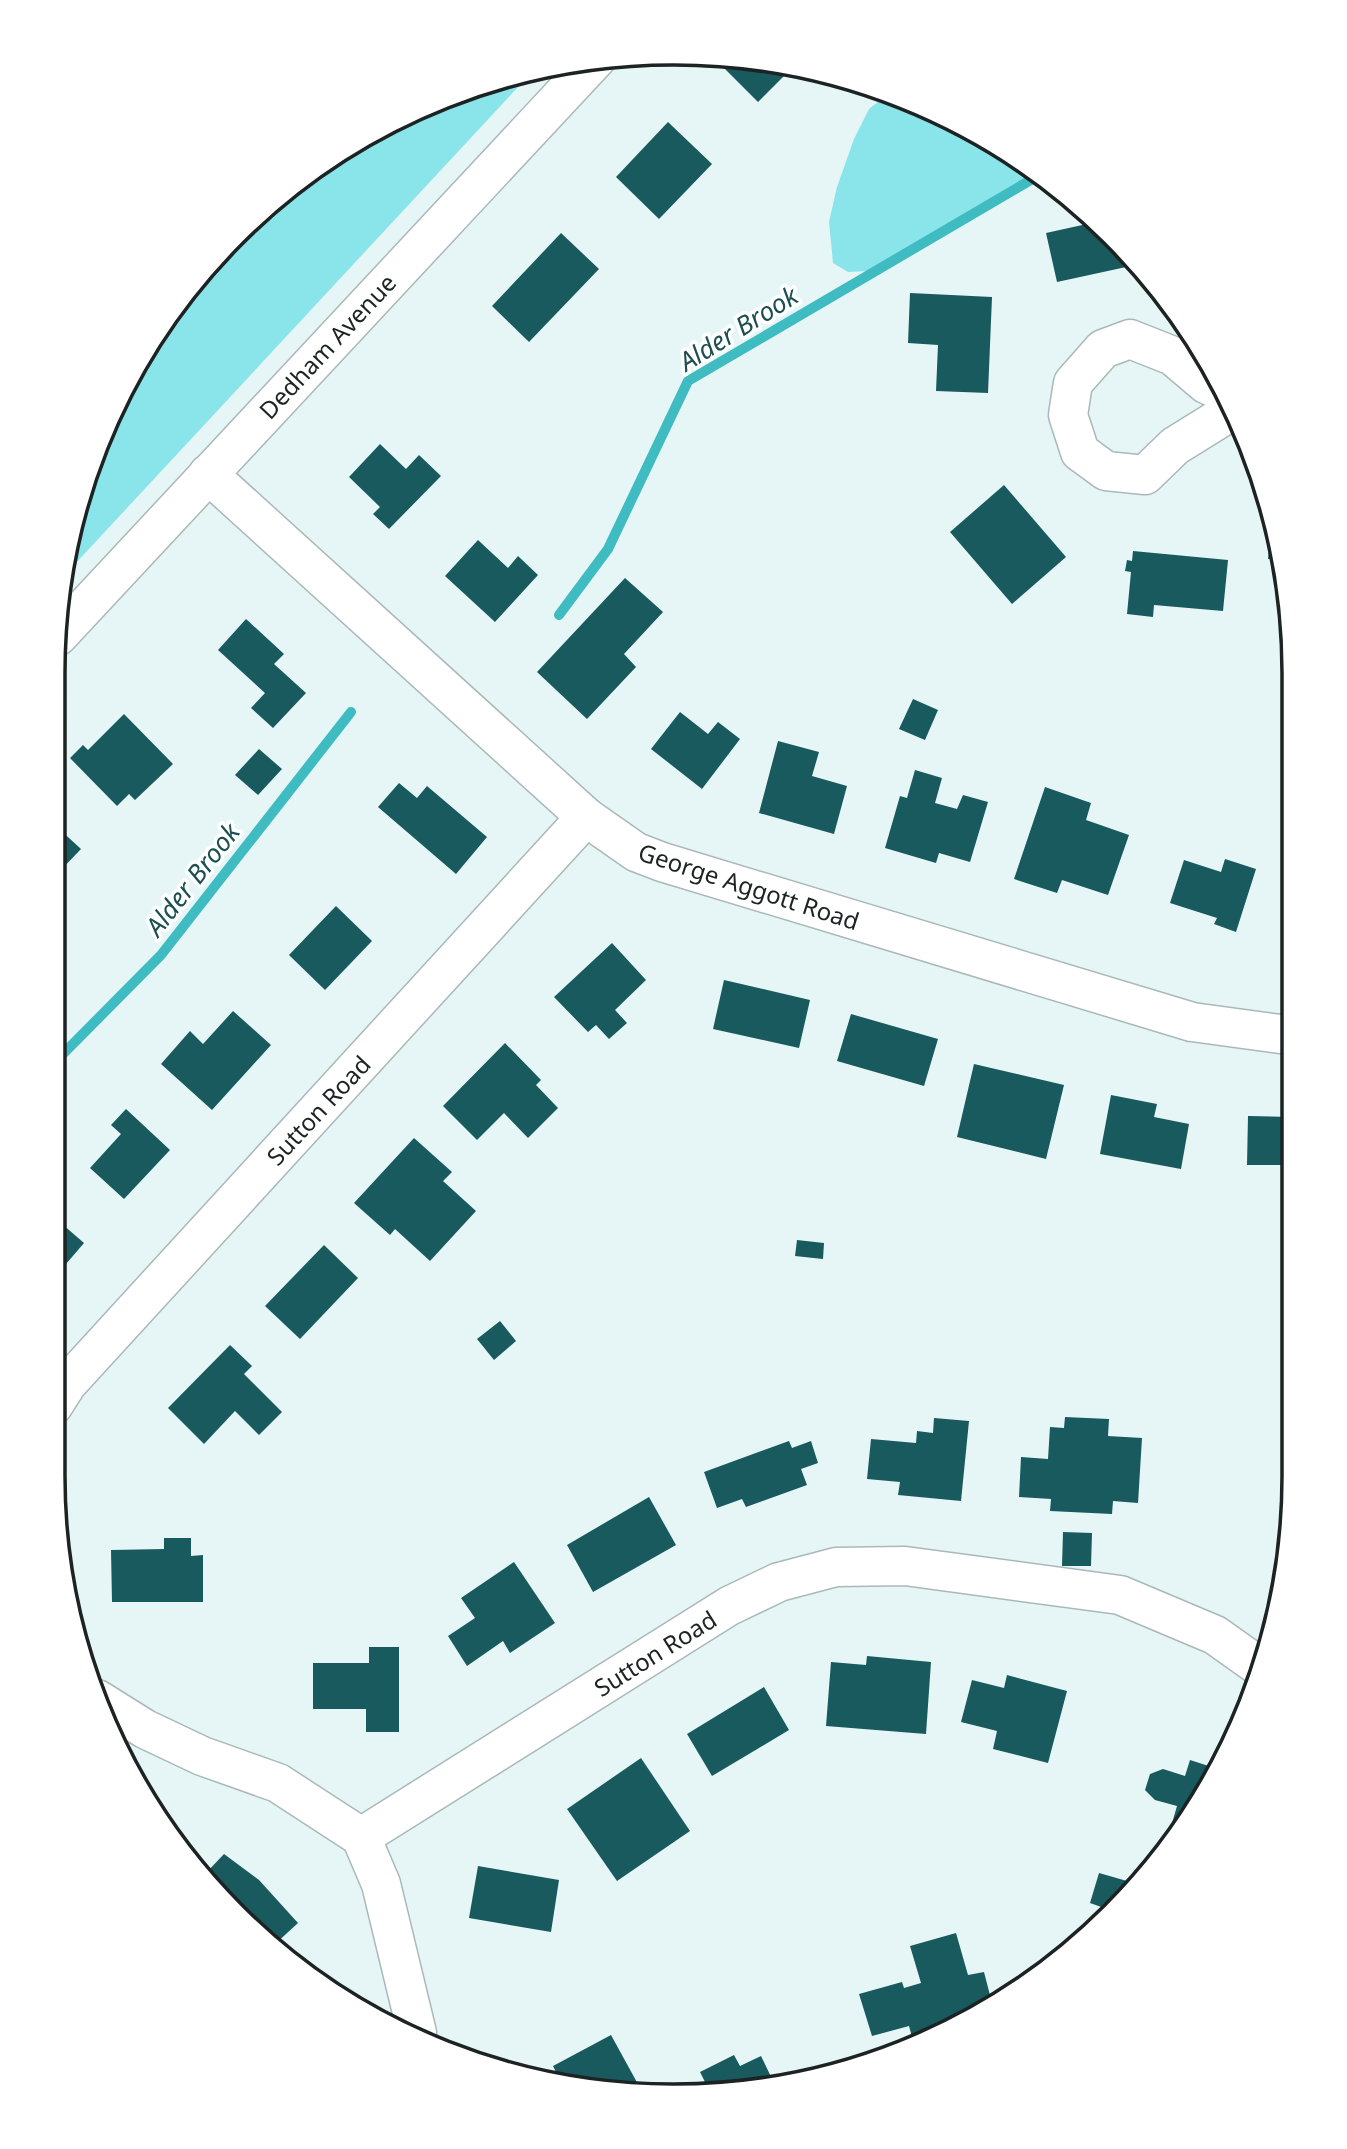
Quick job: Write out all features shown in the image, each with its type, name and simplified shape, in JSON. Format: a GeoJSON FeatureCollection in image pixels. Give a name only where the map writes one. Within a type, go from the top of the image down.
{"type":"FeatureCollection","features":[{"type":"Feature","properties":{"kind":"street","name":"Dedham Avenue"},"geometry":{"type":"LineString","coordinates":[[67,627],[584,71]]}},
{"type":"Feature","properties":{"kind":"street"},"geometry":{"type":"LineString","coordinates":[[1210,386],[1173,356],[1130,339],[1103,349],[1073,383],[1069,415],[1080,452],[1106,471],[1144,475],[1175,446],[1224,415]]}},
{"type":"Feature","properties":{"kind":"street","name":"George Aggott Road"},"geometry":{"type":"LineString","coordinates":[[208,474],[586,817],[636,852],[1192,1022],[1282,1034]]}},
{"type":"Feature","properties":{"kind":"street","name":"Sutton Road"},"geometry":{"type":"LineString","coordinates":[[65,1387],[586,817]]}},
{"type":"Feature","properties":{"kind":"street","name":"Sutton Road"},"geometry":{"type":"LineString","coordinates":[[361,1838],[729,1606],[779,1582],[836,1567],[905,1566],[1120,1595],[1215,1635],[1253,1662]]}},
{"type":"Feature","properties":{"kind":"street"},"geometry":{"type":"LineString","coordinates":[[111,1708],[145,1729],[202,1756],[278,1783],[361,1838],[381,1884],[415,2026]]}},
{"type":"Feature","properties":{"kind":"shaded area"},"geometry":{"type":"Polygon","coordinates":[[[521,84],[75,565],[97,478],[128,404],[167,335],[216,272],[272,216],[335,167],[369,146],[441,111],[521,84]]]}},
{"type":"Feature","properties":{"kind":"shaded area"},"geometry":{"type":"Polygon","coordinates":[[[879,101],[906,111],[978,146],[1030,181],[918,241],[869,271],[848,272],[833,263],[829,222],[837,187],[854,139],[869,109],[879,101]]]}},
{"type":"Feature","properties":{"kind":"building"},"geometry":{"type":"Polygon","coordinates":[[[724,68],[753,70],[785,75],[758,102],[724,68]]]}},
{"type":"Feature","properties":{"kind":"building"},"geometry":{"type":"Polygon","coordinates":[[[668,122],[712,164],[659,219],[616,177],[668,122]]]}},
{"type":"Feature","properties":{"kind":"building"},"geometry":{"type":"Polygon","coordinates":[[[1084,225],[1126,267],[1057,282],[1046,233],[1084,225]]]}},
{"type":"Feature","properties":{"kind":"building"},"geometry":{"type":"Polygon","coordinates":[[[561,233],[599,269],[529,342],[492,306],[561,233]]]}},
{"type":"Feature","properties":{"kind":"building"},"geometry":{"type":"Polygon","coordinates":[[[910,293],[992,297],[988,393],[936,391],[938,345],[908,343],[910,293]]]}},
{"type":"Feature","properties":{"kind":"building"},"geometry":{"type":"Polygon","coordinates":[[[380,444],[406,469],[419,455],[441,476],[389,529],[373,514],[380,507],[349,477],[380,444]]]}},
{"type":"Feature","properties":{"kind":"building"},"geometry":{"type":"Polygon","coordinates":[[[1004,485],[1066,557],[1012,604],[950,532],[1004,485]]]}},
{"type":"Feature","properties":{"kind":"building"},"geometry":{"type":"Polygon","coordinates":[[[478,540],[508,568],[518,556],[538,575],[495,622],[445,576],[478,540]]]}},
{"type":"Feature","properties":{"kind":"building"},"geometry":{"type":"Polygon","coordinates":[[[1133,551],[1228,560],[1223,611],[1154,605],[1153,617],[1127,614],[1131,572],[1125,571],[1127,560],[1132,561],[1133,551]]]}},
{"type":"Feature","properties":{"kind":"building"},"geometry":{"type":"Polygon","coordinates":[[[625,578],[663,612],[624,654],[636,667],[587,719],[537,672],[625,578]]]}},
{"type":"Feature","properties":{"kind":"building"},"geometry":{"type":"Polygon","coordinates":[[[246,619],[284,654],[274,664],[306,693],[273,728],[251,708],[265,693],[218,650],[246,619]]]}},
{"type":"Feature","properties":{"kind":"building"},"geometry":{"type":"Polygon","coordinates":[[[913,699],[938,710],[925,740],[899,729],[913,699]]]}},
{"type":"Feature","properties":{"kind":"building"},"geometry":{"type":"Polygon","coordinates":[[[680,712],[708,734],[718,722],[740,739],[702,789],[651,749],[680,712]]]}},
{"type":"Feature","properties":{"kind":"building"},"geometry":{"type":"Polygon","coordinates":[[[124,714],[173,764],[135,800],[129,794],[117,806],[70,758],[83,745],[88,750],[124,714]]]}},
{"type":"Feature","properties":{"kind":"building"},"geometry":{"type":"Polygon","coordinates":[[[778,741],[819,752],[812,776],[847,786],[834,834],[759,813],[778,741]]]}},
{"type":"Feature","properties":{"kind":"building"},"geometry":{"type":"Polygon","coordinates":[[[259,749],[282,769],[258,795],[235,775],[259,749]]]}},
{"type":"Feature","properties":{"kind":"building"},"geometry":{"type":"Polygon","coordinates":[[[915,770],[942,778],[935,803],[957,809],[963,795],[988,802],[970,862],[939,853],[936,863],[885,848],[900,796],[907,798],[915,770]]]}},
{"type":"Feature","properties":{"kind":"building"},"geometry":{"type":"Polygon","coordinates":[[[399,783],[417,798],[427,786],[487,837],[456,874],[378,807],[399,783]]]}},
{"type":"Feature","properties":{"kind":"building"},"geometry":{"type":"Polygon","coordinates":[[[1045,787],[1091,803],[1086,820],[1129,835],[1108,895],[1062,880],[1057,893],[1014,879],[1045,787]]]}},
{"type":"Feature","properties":{"kind":"building"},"geometry":{"type":"Polygon","coordinates":[[[65,834],[81,849],[65,866],[65,834]]]}},
{"type":"Feature","properties":{"kind":"building"},"geometry":{"type":"Polygon","coordinates":[[[1225,859],[1256,869],[1236,932],[1214,924],[1217,918],[1170,903],[1184,860],[1221,872],[1225,859]]]}},
{"type":"Feature","properties":{"kind":"building"},"geometry":{"type":"Polygon","coordinates":[[[336,906],[372,941],[325,990],[289,955],[336,906]]]}},
{"type":"Feature","properties":{"kind":"building"},"geometry":{"type":"Polygon","coordinates":[[[612,943],[646,980],[615,1010],[627,1023],[609,1039],[596,1025],[588,1032],[554,997],[612,943]]]}},
{"type":"Feature","properties":{"kind":"building"},"geometry":{"type":"Polygon","coordinates":[[[724,980],[810,1000],[799,1048],[713,1029],[724,980]]]}},
{"type":"Feature","properties":{"kind":"building"},"geometry":{"type":"Polygon","coordinates":[[[233,1011],[271,1045],[212,1110],[161,1064],[190,1031],[203,1044],[233,1011]]]}},
{"type":"Feature","properties":{"kind":"building"},"geometry":{"type":"Polygon","coordinates":[[[851,1014],[938,1039],[924,1086],[837,1061],[851,1014]]]}},
{"type":"Feature","properties":{"kind":"building"},"geometry":{"type":"Polygon","coordinates":[[[505,1043],[541,1080],[536,1085],[558,1108],[528,1138],[504,1113],[477,1140],[443,1106],[505,1043]]]}},
{"type":"Feature","properties":{"kind":"building"},"geometry":{"type":"Polygon","coordinates":[[[974,1064],[1064,1085],[1046,1159],[957,1137],[974,1064]]]}},
{"type":"Feature","properties":{"kind":"building"},"geometry":{"type":"Polygon","coordinates":[[[1111,1095],[1157,1104],[1154,1117],[1189,1124],[1181,1169],[1100,1154],[1111,1095]]]}},
{"type":"Feature","properties":{"kind":"building"},"geometry":{"type":"Polygon","coordinates":[[[126,1109],[170,1150],[124,1199],[90,1168],[121,1134],[111,1125],[126,1109]]]}},
{"type":"Feature","properties":{"kind":"building"},"geometry":{"type":"Polygon","coordinates":[[[1248,1116],[1282,1117],[1282,1165],[1247,1165],[1248,1116]]]}},
{"type":"Feature","properties":{"kind":"building"},"geometry":{"type":"Polygon","coordinates":[[[414,1138],[452,1172],[443,1181],[476,1211],[430,1261],[395,1229],[390,1235],[354,1203],[414,1138]]]}},
{"type":"Feature","properties":{"kind":"building"},"geometry":{"type":"Polygon","coordinates":[[[65,1227],[84,1243],[65,1265],[65,1227]]]}},
{"type":"Feature","properties":{"kind":"building"},"geometry":{"type":"Polygon","coordinates":[[[797,1240],[824,1243],[823,1259],[795,1256],[797,1240]]]}},
{"type":"Feature","properties":{"kind":"building"},"geometry":{"type":"Polygon","coordinates":[[[324,1245],[358,1278],[300,1339],[265,1306],[324,1245]]]}},
{"type":"Feature","properties":{"kind":"building"},"geometry":{"type":"Polygon","coordinates":[[[500,1321],[516,1341],[494,1360],[477,1339],[500,1321]]]}},
{"type":"Feature","properties":{"kind":"building"},"geometry":{"type":"Polygon","coordinates":[[[230,1345],[252,1366],[244,1374],[282,1412],[259,1435],[235,1411],[204,1444],[168,1408],[230,1345]]]}},
{"type":"Feature","properties":{"kind":"building"},"geometry":{"type":"Polygon","coordinates":[[[1065,1417],[1109,1419],[1108,1436],[1142,1438],[1138,1503],[1113,1501],[1112,1514],[1050,1511],[1051,1499],[1019,1497],[1021,1457],[1048,1459],[1050,1427],[1064,1428],[1065,1417]]]}},
{"type":"Feature","properties":{"kind":"building"},"geometry":{"type":"Polygon","coordinates":[[[934,1418],[969,1421],[961,1501],[898,1495],[900,1482],[867,1479],[871,1439],[916,1443],[917,1431],[933,1433],[934,1418]]]}},
{"type":"Feature","properties":{"kind":"building"},"geometry":{"type":"Polygon","coordinates":[[[789,1441],[792,1448],[811,1441],[818,1463],[801,1469],[807,1485],[746,1507],[742,1499],[717,1508],[704,1472],[789,1441]]]}},
{"type":"Feature","properties":{"kind":"building"},"geometry":{"type":"Polygon","coordinates":[[[649,1497],[676,1545],[593,1592],[567,1545],[649,1497]]]}},
{"type":"Feature","properties":{"kind":"building"},"geometry":{"type":"Polygon","coordinates":[[[1063,1532],[1092,1533],[1091,1566],[1062,1566],[1063,1532]]]}},
{"type":"Feature","properties":{"kind":"building"},"geometry":{"type":"Polygon","coordinates":[[[164,1538],[191,1538],[191,1556],[203,1555],[203,1602],[112,1602],[111,1550],[164,1549],[164,1538]]]}},
{"type":"Feature","properties":{"kind":"building"},"geometry":{"type":"Polygon","coordinates":[[[514,1562],[555,1623],[510,1653],[503,1641],[467,1666],[448,1636],[475,1618],[461,1598],[514,1562]]]}},
{"type":"Feature","properties":{"kind":"building"},"geometry":{"type":"Polygon","coordinates":[[[369,1647],[399,1647],[399,1732],[366,1732],[366,1709],[313,1709],[313,1663],[369,1663],[369,1647]]]}},
{"type":"Feature","properties":{"kind":"building"},"geometry":{"type":"Polygon","coordinates":[[[867,1656],[931,1662],[926,1734],[826,1726],[831,1662],[866,1665],[867,1656]]]}},
{"type":"Feature","properties":{"kind":"building"},"geometry":{"type":"Polygon","coordinates":[[[1007,1675],[1067,1691],[1048,1763],[993,1749],[997,1731],[961,1722],[972,1680],[1004,1688],[1007,1675]]]}},
{"type":"Feature","properties":{"kind":"building"},"geometry":{"type":"Polygon","coordinates":[[[764,1687],[789,1730],[712,1776],[687,1734],[764,1687]]]}},
{"type":"Feature","properties":{"kind":"building"},"geometry":{"type":"Polygon","coordinates":[[[641,1758],[690,1831],[617,1881],[567,1809],[641,1758]]]}},
{"type":"Feature","properties":{"kind":"building"},"geometry":{"type":"Polygon","coordinates":[[[1190,1760],[1208,1766],[1171,1826],[1177,1806],[1155,1800],[1145,1790],[1150,1774],[1163,1769],[1185,1776],[1190,1760]]]}},
{"type":"Feature","properties":{"kind":"building"},"geometry":{"type":"Polygon","coordinates":[[[224,1854],[259,1880],[298,1923],[280,1939],[243,1906],[210,1869],[224,1854]]]}},
{"type":"Feature","properties":{"kind":"building"},"geometry":{"type":"Polygon","coordinates":[[[478,1866],[559,1880],[551,1932],[469,1918],[478,1866]]]}},
{"type":"Feature","properties":{"kind":"building"},"geometry":{"type":"Polygon","coordinates":[[[1099,1873],[1127,1881],[1102,1907],[1090,1903],[1099,1873]]]}},
{"type":"Feature","properties":{"kind":"building"},"geometry":{"type":"Polygon","coordinates":[[[956,1933],[968,1975],[984,1972],[990,1996],[912,2035],[909,2026],[872,2036],[859,1994],[902,1982],[904,1988],[921,1983],[910,1946],[956,1933]]]}},
{"type":"Feature","properties":{"kind":"building"},"geometry":{"type":"Polygon","coordinates":[[[611,2035],[637,2083],[557,2073],[553,2066],[611,2035]]]}},
{"type":"Feature","properties":{"kind":"building"},"geometry":{"type":"Polygon","coordinates":[[[734,2055],[740,2066],[761,2056],[771,2076],[706,2083],[700,2072],[734,2055]]]}},
{"type":"Feature","properties":{"kind":"waterway","name":"Alder Brook"},"geometry":{"type":"LineString","coordinates":[[559,615],[608,549],[688,381],[1030,180]]}},
{"type":"Feature","properties":{"kind":"waterway","name":"Alder Brook"},"geometry":{"type":"LineString","coordinates":[[65,1052],[161,955],[351,712]]}}]}
